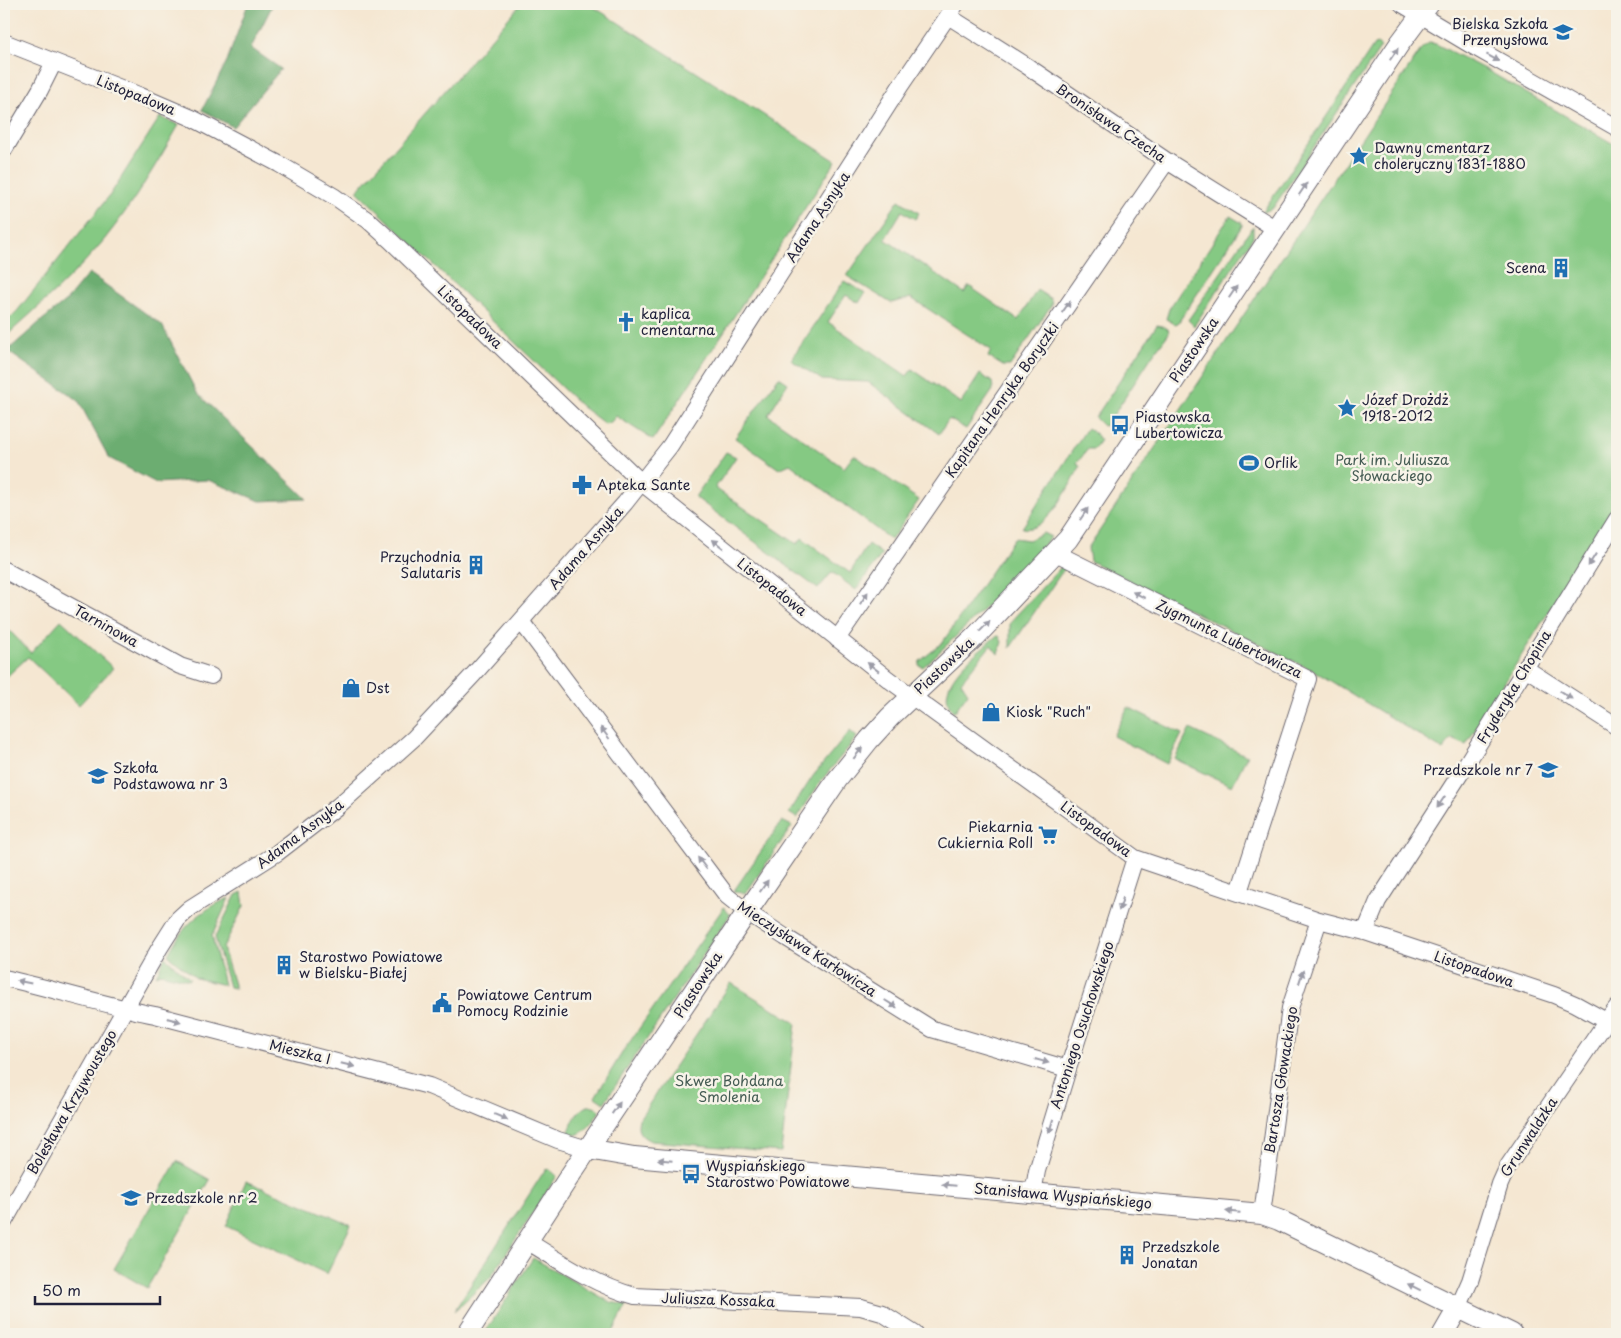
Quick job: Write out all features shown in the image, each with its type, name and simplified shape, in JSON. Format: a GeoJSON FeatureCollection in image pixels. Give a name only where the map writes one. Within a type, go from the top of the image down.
{"type":"FeatureCollection","features":[{"type":"Feature","properties":{"kind":"street"},"geometry":{"type":"LineString","coordinates":[[1402,4],[1425,10],[1617,128]]}},
{"type":"Feature","properties":{"kind":"street","name":"Bronisława Czecha"},"geometry":{"type":"LineString","coordinates":[[952,10],[1027,66],[1167,162],[1276,229]]}},
{"type":"Feature","properties":{"kind":"street","name":"Adama Asnyka"},"geometry":{"type":"LineString","coordinates":[[126,1009],[170,931],[190,908],[203,898],[260,865],[338,806],[414,738],[474,674],[642,483],[670,446],[901,85],[952,10]]}},
{"type":"Feature","properties":{"kind":"street","name":"Piastowska"},"geometry":{"type":"LineString","coordinates":[[467,1334],[588,1149],[837,780],[869,740],[912,696],[976,636],[1068,539],[1425,10]]}},
{"type":"Feature","properties":{"kind":"street","name":"Listopadowa"},"geometry":{"type":"LineString","coordinates":[[4,42],[192,118],[279,164],[353,209],[390,240],[642,483],[837,639],[912,696],[1135,858],[1319,920],[1365,932],[1613,1016]]}},
{"type":"Feature","properties":{"kind":"street"},"geometry":{"type":"LineString","coordinates":[[4,150],[40,90],[54,62]]}},
{"type":"Feature","properties":{"kind":"street","name":"Kapitana Henryka Boryczki"},"geometry":{"type":"LineString","coordinates":[[837,639],[1167,162]]}},
{"type":"Feature","properties":{"kind":"street","name":"Fryderyka Chopina"},"geometry":{"type":"LineString","coordinates":[[1365,932],[1378,901],[1462,771],[1616,522]]}},
{"type":"Feature","properties":{"kind":"street","name":"Zygmunta Lubertowicza"},"geometry":{"type":"LineString","coordinates":[[1056,553],[1308,679],[1239,892]]}},
{"type":"Feature","properties":{"kind":"street","name":"Tarninowa"},"geometry":{"type":"LineString","coordinates":[[4,570],[180,666],[211,676]]}},
{"type":"Feature","properties":{"kind":"street","name":"Mieczysława Karłowicza"},"geometry":{"type":"LineString","coordinates":[[521,621],[727,896],[747,912],[932,1029],[1068,1068]]}},
{"type":"Feature","properties":{"kind":"street"},"geometry":{"type":"LineString","coordinates":[[1525,668],[1617,727]]}},
{"type":"Feature","properties":{"kind":"street","name":"Antoniego Osuchowskiego"},"geometry":{"type":"LineString","coordinates":[[1032,1193],[1068,1068],[1135,858]]}},
{"type":"Feature","properties":{"kind":"street","name":"Bartosza Głowackiego"},"geometry":{"type":"LineString","coordinates":[[1262,1214],[1290,1008],[1319,920]]}},
{"type":"Feature","properties":{"kind":"street","name":"Mieszka I"},"geometry":{"type":"LineString","coordinates":[[4,978],[429,1086],[558,1140],[588,1149]]}},
{"type":"Feature","properties":{"kind":"street","name":"Bolesława Krzywoustego"},"geometry":{"type":"LineString","coordinates":[[4,1222],[126,1009]]}},
{"type":"Feature","properties":{"kind":"street","name":"Grunwaldzka"},"geometry":{"type":"LineString","coordinates":[[1443,1334],[1458,1308],[1470,1281],[1500,1184],[1508,1166],[1613,1016]]}},
{"type":"Feature","properties":{"kind":"street","name":"Stanisława Wyspiańskiego"},"geometry":{"type":"LineString","coordinates":[[588,1149],[643,1158],[1262,1214],[1279,1220],[1512,1334]]}},
{"type":"Feature","properties":{"kind":"street","name":"Juliusza Kossaka"},"geometry":{"type":"LineString","coordinates":[[527,1241],[598,1282],[619,1292],[635,1296],[861,1307],[882,1313],[915,1334]]}},
{"type":"Feature","properties":{"kind":"green space"},"geometry":{"type":"Polygon","coordinates":[[[248,4],[273,4],[251,48],[281,69],[233,127],[202,110],[227,61],[248,4]]]}},
{"type":"Feature","properties":{"kind":"green space"},"geometry":{"type":"Polygon","coordinates":[[[521,4],[589,4],[836,161],[653,440],[616,416],[611,422],[605,424],[581,406],[357,191],[521,4]]]}},
{"type":"Feature","properties":{"kind":"green space","name":"Park im. Juliusza Słowackiego"},"geometry":{"type":"Polygon","coordinates":[[[1429,43],[1436,44],[1490,72],[1617,146],[1617,501],[1466,745],[1452,739],[1443,750],[1316,672],[1090,561],[1088,548],[1422,48],[1429,43]]]}},
{"type":"Feature","properties":{"kind":"green space"},"geometry":{"type":"Polygon","coordinates":[[[1377,44],[1381,47],[1273,208],[1262,213],[1374,45],[1377,44]]]}},
{"type":"Feature","properties":{"kind":"green space"},"geometry":{"type":"Polygon","coordinates":[[[160,117],[179,125],[125,212],[104,240],[56,291],[4,338],[4,324],[18,310],[110,195],[160,117]]]}},
{"type":"Feature","properties":{"kind":"green space"},"geometry":{"type":"Polygon","coordinates":[[[899,200],[919,213],[915,219],[902,211],[885,239],[964,293],[969,286],[1018,320],[1037,290],[1051,299],[1052,304],[1010,366],[1003,366],[988,357],[991,350],[911,298],[891,303],[847,276],[899,200]]]}},
{"type":"Feature","properties":{"kind":"green space"},"geometry":{"type":"Polygon","coordinates":[[[1230,216],[1242,223],[1242,226],[1178,323],[1175,324],[1166,319],[1169,309],[1230,216]]]}},
{"type":"Feature","properties":{"kind":"green space"},"geometry":{"type":"Polygon","coordinates":[[[1253,226],[1253,237],[1194,326],[1188,320],[1253,226]]]}},
{"type":"Feature","properties":{"kind":"green space"},"geometry":{"type":"Polygon","coordinates":[[[89,273],[162,325],[197,393],[307,499],[260,501],[208,480],[156,483],[109,458],[78,400],[7,351],[66,301],[89,273]]]}},
{"type":"Feature","properties":{"kind":"green space"},"geometry":{"type":"Polygon","coordinates":[[[844,281],[865,293],[859,303],[846,295],[828,322],[907,376],[912,369],[961,403],[980,374],[992,382],[993,390],[966,429],[949,419],[939,434],[868,382],[822,380],[791,360],[844,281]]]}},
{"type":"Feature","properties":{"kind":"green space"},"geometry":{"type":"Polygon","coordinates":[[[1157,325],[1168,329],[1169,333],[1107,425],[1103,426],[1095,418],[1157,325]]]}},
{"type":"Feature","properties":{"kind":"green space"},"geometry":{"type":"Polygon","coordinates":[[[779,377],[788,383],[768,415],[844,468],[854,455],[919,500],[891,540],[790,464],[779,469],[735,438],[779,377]]]}},
{"type":"Feature","properties":{"kind":"green space"},"geometry":{"type":"Polygon","coordinates":[[[1087,428],[1097,435],[1100,440],[1094,449],[1088,449],[1077,463],[1080,467],[1064,496],[1049,516],[1040,524],[1032,528],[1022,528],[1087,428]]]}},
{"type":"Feature","properties":{"kind":"green space"},"geometry":{"type":"Polygon","coordinates":[[[726,452],[736,457],[715,488],[797,544],[802,538],[850,573],[868,544],[882,554],[856,590],[832,572],[818,589],[695,497],[726,452]]]}},
{"type":"Feature","properties":{"kind":"green space"},"geometry":{"type":"Polygon","coordinates":[[[1043,533],[1051,537],[989,604],[923,667],[919,665],[919,662],[942,643],[1014,538],[1029,540],[1043,533]]]}},
{"type":"Feature","properties":{"kind":"green space"},"geometry":{"type":"Polygon","coordinates":[[[1062,566],[1066,566],[1010,648],[1011,621],[1062,566]]]}},
{"type":"Feature","properties":{"kind":"green space"},"geometry":{"type":"Polygon","coordinates":[[[61,620],[113,668],[79,705],[28,657],[4,679],[4,625],[31,653],[61,620]]]}},
{"type":"Feature","properties":{"kind":"green space"},"geometry":{"type":"Polygon","coordinates":[[[999,636],[1002,642],[998,654],[991,645],[961,682],[968,693],[955,711],[953,711],[948,701],[948,691],[952,680],[968,660],[995,637],[999,636]]]}},
{"type":"Feature","properties":{"kind":"green space"},"geometry":{"type":"Polygon","coordinates":[[[1128,707],[1182,734],[1167,764],[1113,736],[1128,707]]]}},
{"type":"Feature","properties":{"kind":"green space"},"geometry":{"type":"Polygon","coordinates":[[[1190,729],[1247,756],[1232,786],[1175,759],[1190,729]]]}},
{"type":"Feature","properties":{"kind":"green space"},"geometry":{"type":"Polygon","coordinates":[[[850,731],[857,737],[821,781],[797,818],[789,813],[813,776],[850,731]]]}},
{"type":"Feature","properties":{"kind":"green space"},"geometry":{"type":"Polygon","coordinates":[[[782,821],[792,826],[746,893],[733,892],[782,821]]]}},
{"type":"Feature","properties":{"kind":"green space"},"geometry":{"type":"Polygon","coordinates":[[[242,892],[244,906],[223,948],[235,988],[229,987],[215,937],[236,895],[242,892]]]}},
{"type":"Feature","properties":{"kind":"green space"},"geometry":{"type":"Polygon","coordinates":[[[229,898],[212,936],[224,985],[196,978],[168,955],[179,936],[193,920],[209,908],[229,898]]]}},
{"type":"Feature","properties":{"kind":"green space"},"geometry":{"type":"Polygon","coordinates":[[[724,907],[730,915],[604,1103],[595,1097],[622,1053],[724,907]]]}},
{"type":"Feature","properties":{"kind":"green space"},"geometry":{"type":"Polygon","coordinates":[[[165,957],[190,979],[160,973],[156,975],[165,957]]]}},
{"type":"Feature","properties":{"kind":"green space","name":"Skwer Bohdana Smolenia"},"geometry":{"type":"Polygon","coordinates":[[[731,983],[796,1023],[781,1152],[651,1141],[647,1139],[639,1130],[639,1119],[731,983]]]}},
{"type":"Feature","properties":{"kind":"green space"},"geometry":{"type":"Polygon","coordinates":[[[588,1106],[594,1106],[600,1111],[583,1132],[567,1136],[577,1114],[588,1106]]]}},
{"type":"Feature","properties":{"kind":"green space"},"geometry":{"type":"Polygon","coordinates":[[[177,1161],[210,1180],[147,1288],[114,1269],[177,1161]]]}},
{"type":"Feature","properties":{"kind":"green space"},"geometry":{"type":"Polygon","coordinates":[[[549,1169],[557,1176],[490,1278],[454,1311],[545,1170],[549,1169]]]}},
{"type":"Feature","properties":{"kind":"green space"},"geometry":{"type":"Polygon","coordinates":[[[246,1181],[351,1225],[327,1274],[226,1226],[246,1181]]]}},
{"type":"Feature","properties":{"kind":"green space"},"geometry":{"type":"Polygon","coordinates":[[[533,1258],[610,1302],[627,1305],[612,1334],[484,1334],[533,1258]]]}},
{"type":"Feature","properties":{"kind":"place","name":"Bielska Szkoła Przemysłowa"},"geometry":{"type":"Point","coordinates":[1563,32]}},
{"type":"Feature","properties":{"kind":"place","name":"Dawny cmentarz choleryczny 1831-1880"},"geometry":{"type":"Point","coordinates":[1359,156]}},
{"type":"Feature","properties":{"kind":"place","name":"Scena"},"geometry":{"type":"Point","coordinates":[1561,268]}},
{"type":"Feature","properties":{"kind":"place","name":"kaplica cmentarna"},"geometry":{"type":"Point","coordinates":[626,322]}},
{"type":"Feature","properties":{"kind":"place","name":"Józef Drożdż 1918-2012"},"geometry":{"type":"Point","coordinates":[1347,408]}},
{"type":"Feature","properties":{"kind":"place","name":"Piastowska Lubertowicza"},"geometry":{"type":"Point","coordinates":[1120,425]}},
{"type":"Feature","properties":{"kind":"place","name":"Orlik"},"geometry":{"type":"Point","coordinates":[1249,463]}},
{"type":"Feature","properties":{"kind":"place","name":"Apteka Sante"},"geometry":{"type":"Point","coordinates":[582,485]}},
{"type":"Feature","properties":{"kind":"place","name":"Przychodnia Salutaris"},"geometry":{"type":"Point","coordinates":[476,565]}},
{"type":"Feature","properties":{"kind":"place","name":"Dst"},"geometry":{"type":"Point","coordinates":[351,688]}},
{"type":"Feature","properties":{"kind":"place","name":"Kiosk \"Ruch\""},"geometry":{"type":"Point","coordinates":[991,712]}},
{"type":"Feature","properties":{"kind":"place","name":"Przedszkole nr 7"},"geometry":{"type":"Point","coordinates":[1548,770]}},
{"type":"Feature","properties":{"kind":"place","name":"Szkoła Podstawowa nr 3"},"geometry":{"type":"Point","coordinates":[98,776]}},
{"type":"Feature","properties":{"kind":"place","name":"Piekarnia Cukiernia Roll"},"geometry":{"type":"Point","coordinates":[1048,835]}},
{"type":"Feature","properties":{"kind":"place","name":"Starostwo Powiatowe w Bielsku-Białej"},"geometry":{"type":"Point","coordinates":[284,965]}},
{"type":"Feature","properties":{"kind":"place","name":"Powiatowe Centrum Pomocy Rodzinie"},"geometry":{"type":"Point","coordinates":[442,1003]}},
{"type":"Feature","properties":{"kind":"place","name":"Wyspiańskiego Starostwo Powiatowe"},"geometry":{"type":"Point","coordinates":[691,1174]}},
{"type":"Feature","properties":{"kind":"place","name":"Przedszkole nr 2"},"geometry":{"type":"Point","coordinates":[131,1198]}},
{"type":"Feature","properties":{"kind":"place","name":"Przedszkole Jonatan"},"geometry":{"type":"Point","coordinates":[1127,1255]}}]}
